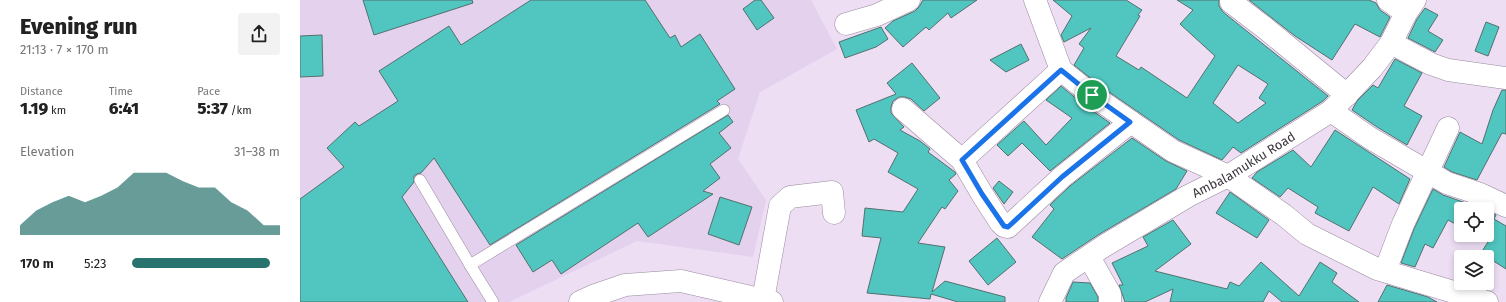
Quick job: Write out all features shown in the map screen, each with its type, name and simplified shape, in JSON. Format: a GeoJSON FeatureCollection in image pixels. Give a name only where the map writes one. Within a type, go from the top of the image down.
{"type":"FeatureCollection","features":[{"type":"Feature","properties":{"kind":"street"},"geometry":{"type":"LineString","coordinates":[[846,24],[877,15],[909,0]]}},
{"type":"Feature","properties":{"kind":"street"},"geometry":{"type":"LineString","coordinates":[[1035,0],[1061,70],[1092,95],[1173,151],[1228,176],[1284,216],[1306,234],[1377,269],[1486,302]]}},
{"type":"Feature","properties":{"kind":"street"},"geometry":{"type":"LineString","coordinates":[[1388,0],[1411,7]]}},
{"type":"Feature","properties":{"kind":"street"},"geometry":{"type":"LineString","coordinates":[[1231,2],[1347,95]]}},
{"type":"Feature","properties":{"kind":"street","name":"Ambalamukku Road"},"geometry":{"type":"LineString","coordinates":[[1050,302],[1064,273],[1188,196],[1228,176],[1331,111],[1372,68],[1391,44],[1411,7]]}},
{"type":"Feature","properties":{"kind":"street"},"geometry":{"type":"LineString","coordinates":[[1391,44],[1431,64],[1448,70],[1506,78]]}},
{"type":"Feature","properties":{"kind":"street"},"geometry":{"type":"LineString","coordinates":[[962,160],[1061,70]]}},
{"type":"Feature","properties":{"kind":"street"},"geometry":{"type":"LineString","coordinates":[[903,109],[962,160],[1000,222],[1004,226],[1008,227],[1062,177],[1130,122]]}},
{"type":"Feature","properties":{"kind":"street"},"geometry":{"type":"LineString","coordinates":[[1331,111],[1370,138],[1447,184],[1480,194],[1506,206]]}},
{"type":"Feature","properties":{"kind":"street"},"geometry":{"type":"LineString","coordinates":[[1385,271],[1403,224],[1429,172],[1448,128]]}},
{"type":"Feature","properties":{"kind":"street"},"geometry":{"type":"LineString","coordinates":[[580,302],[625,285],[681,281],[768,301],[780,206],[790,197],[832,192],[834,213]]}},
{"type":"Feature","properties":{"kind":"street"},"geometry":{"type":"LineString","coordinates":[[1089,257],[1110,294],[1110,302]]}},
{"type":"Feature","properties":{"kind":"lane"},"geometry":{"type":"LineString","coordinates":[[470,265],[724,110]]}},
{"type":"Feature","properties":{"kind":"lane"},"geometry":{"type":"LineString","coordinates":[[420,180],[493,302]]}},
{"type":"Feature","properties":{"kind":"shaded area"},"geometry":{"type":"Polygon","coordinates":[[[300,0],[811,0],[837,49],[760,92],[738,159],[766,200],[753,257],[637,241],[509,302],[300,302],[300,0]]]}},
{"type":"Feature","properties":{"kind":"building"},"geometry":{"type":"Polygon","coordinates":[[[363,0],[472,0],[473,3],[374,35],[363,0]]]}},
{"type":"Feature","properties":{"kind":"building"},"geometry":{"type":"Polygon","coordinates":[[[531,0],[645,0],[670,38],[675,35],[681,47],[700,34],[735,89],[717,101],[720,104],[490,245],[434,158],[421,173],[414,176],[414,182],[402,197],[468,302],[300,302],[300,199],[344,167],[327,148],[355,122],[359,126],[398,101],[379,71],[449,26],[461,45],[531,0]]]}},
{"type":"Feature","properties":{"kind":"building"},"geometry":{"type":"Polygon","coordinates":[[[755,0],[761,0],[774,18],[757,30],[743,9],[755,0]]]}},
{"type":"Feature","properties":{"kind":"building"},"geometry":{"type":"Polygon","coordinates":[[[923,0],[977,0],[951,18],[948,13],[929,30],[926,27],[903,47],[885,28],[893,21],[915,11],[923,0]]]}},
{"type":"Feature","properties":{"kind":"building"},"geometry":{"type":"Polygon","coordinates":[[[1053,0],[1126,0],[1142,10],[1138,15],[1140,16],[1116,56],[1139,70],[1141,67],[1187,98],[1215,56],[1180,24],[1193,10],[1177,0],[1219,0],[1219,6],[1223,12],[1328,96],[1323,101],[1241,153],[1233,147],[1222,160],[1179,140],[1099,85],[1074,65],[1084,48],[1079,44],[1091,28],[1064,42],[1061,35],[1072,16],[1053,0]],[[1238,65],[1213,103],[1238,123],[1266,103],[1259,98],[1268,84],[1238,65]]]}},
{"type":"Feature","properties":{"kind":"building"},"geometry":{"type":"Polygon","coordinates":[[[1249,0],[1369,0],[1376,3],[1380,10],[1390,17],[1380,37],[1355,24],[1332,60],[1295,36],[1249,0]]]}},
{"type":"Feature","properties":{"kind":"building"},"geometry":{"type":"Polygon","coordinates":[[[1425,8],[1438,15],[1428,31],[1443,40],[1435,52],[1408,38],[1417,19],[1425,8]]]}},
{"type":"Feature","properties":{"kind":"building"},"geometry":{"type":"Polygon","coordinates":[[[1486,22],[1499,27],[1488,56],[1475,51],[1486,22]]]}},
{"type":"Feature","properties":{"kind":"building"},"geometry":{"type":"Polygon","coordinates":[[[881,27],[888,39],[876,47],[845,58],[839,42],[881,27]]]}},
{"type":"Feature","properties":{"kind":"building"},"geometry":{"type":"Polygon","coordinates":[[[322,35],[323,76],[300,77],[300,36],[322,35]]]}},
{"type":"Feature","properties":{"kind":"building"},"geometry":{"type":"Polygon","coordinates":[[[1021,44],[1029,60],[1006,72],[990,60],[1021,44]]]}},
{"type":"Feature","properties":{"kind":"building"},"geometry":{"type":"Polygon","coordinates":[[[1395,59],[1422,73],[1404,106],[1422,116],[1407,145],[1352,110],[1357,101],[1373,85],[1378,88],[1395,59]]]}},
{"type":"Feature","properties":{"kind":"building"},"geometry":{"type":"Polygon","coordinates":[[[912,63],[940,98],[924,111],[911,99],[899,97],[893,101],[891,113],[904,127],[900,130],[920,141],[930,149],[928,152],[955,172],[956,174],[949,180],[958,191],[945,209],[942,207],[918,243],[945,247],[932,292],[945,281],[1005,297],[1005,302],[958,302],[931,294],[930,299],[867,293],[881,238],[862,236],[865,208],[903,212],[918,189],[888,172],[898,153],[874,139],[869,142],[856,110],[896,94],[887,83],[912,63]]]}},
{"type":"Feature","properties":{"kind":"building"},"geometry":{"type":"Polygon","coordinates":[[[1061,86],[1084,105],[1110,123],[1050,171],[1022,143],[1008,156],[997,145],[1024,121],[1046,145],[1072,118],[1046,100],[1061,86]]]}},
{"type":"Feature","properties":{"kind":"building"},"geometry":{"type":"Polygon","coordinates":[[[1502,90],[1506,90],[1506,134],[1502,133],[1477,180],[1452,172],[1444,167],[1460,132],[1482,144],[1493,110],[1502,90]]]}},
{"type":"Feature","properties":{"kind":"building"},"geometry":{"type":"Polygon","coordinates":[[[728,115],[733,122],[719,133],[731,148],[710,164],[720,178],[703,191],[713,194],[648,237],[638,223],[561,274],[552,260],[533,272],[516,245],[728,115]]]}},
{"type":"Feature","properties":{"kind":"building"},"geometry":{"type":"Polygon","coordinates":[[[1335,130],[1410,179],[1399,204],[1373,187],[1349,231],[1315,213],[1318,207],[1288,188],[1280,197],[1252,178],[1257,172],[1293,150],[1311,167],[1335,130]]]}},
{"type":"Feature","properties":{"kind":"building"},"geometry":{"type":"Polygon","coordinates":[[[1132,138],[1166,161],[1187,171],[1176,189],[1098,235],[1062,259],[1032,237],[1054,209],[1050,205],[1070,186],[1132,138]]]}},
{"type":"Feature","properties":{"kind":"building"},"geometry":{"type":"Polygon","coordinates":[[[999,181],[1013,192],[1004,204],[993,188],[999,181]]]}},
{"type":"Feature","properties":{"kind":"building"},"geometry":{"type":"Polygon","coordinates":[[[1433,189],[1443,195],[1463,202],[1454,202],[1454,223],[1448,220],[1433,248],[1425,244],[1415,267],[1401,263],[1414,229],[1433,189]]]}},
{"type":"Feature","properties":{"kind":"building"},"geometry":{"type":"Polygon","coordinates":[[[1230,192],[1269,220],[1257,238],[1216,213],[1230,192]]]}},
{"type":"Feature","properties":{"kind":"building"},"geometry":{"type":"Polygon","coordinates":[[[720,197],[752,207],[739,245],[708,234],[720,197]]]}},
{"type":"Feature","properties":{"kind":"building"},"geometry":{"type":"Polygon","coordinates":[[[1494,219],[1506,226],[1506,269],[1494,261],[1494,250],[1483,250],[1488,242],[1494,242],[1494,219]]]}},
{"type":"Feature","properties":{"kind":"building"},"geometry":{"type":"Polygon","coordinates":[[[1173,220],[1191,244],[1155,271],[1227,289],[1230,282],[1239,286],[1261,262],[1299,296],[1320,262],[1337,273],[1332,282],[1359,302],[1282,302],[1269,291],[1263,302],[1170,302],[1173,289],[1145,302],[1125,302],[1119,285],[1123,285],[1112,263],[1148,246],[1143,237],[1173,220]]]}},
{"type":"Feature","properties":{"kind":"building"},"geometry":{"type":"Polygon","coordinates":[[[997,238],[1016,262],[988,285],[969,261],[997,238]]]}},
{"type":"Feature","properties":{"kind":"building"},"geometry":{"type":"Polygon","coordinates":[[[1073,282],[1090,283],[1098,297],[1098,302],[1066,302],[1066,298],[1073,282]]]}},
{"type":"Feature","properties":{"kind":"building"},"geometry":{"type":"Polygon","coordinates":[[[1387,285],[1428,297],[1437,302],[1378,302],[1387,285]]]}},
{"type":"Feature","properties":{"kind":"route"},"geometry":{"type":"LineString","coordinates":[[1061,70],[1092,95],[1130,122],[1062,177],[1031,206],[1020,214],[1012,224],[1008,227],[1004,226],[982,194],[962,160],[1061,70]]}}]}
